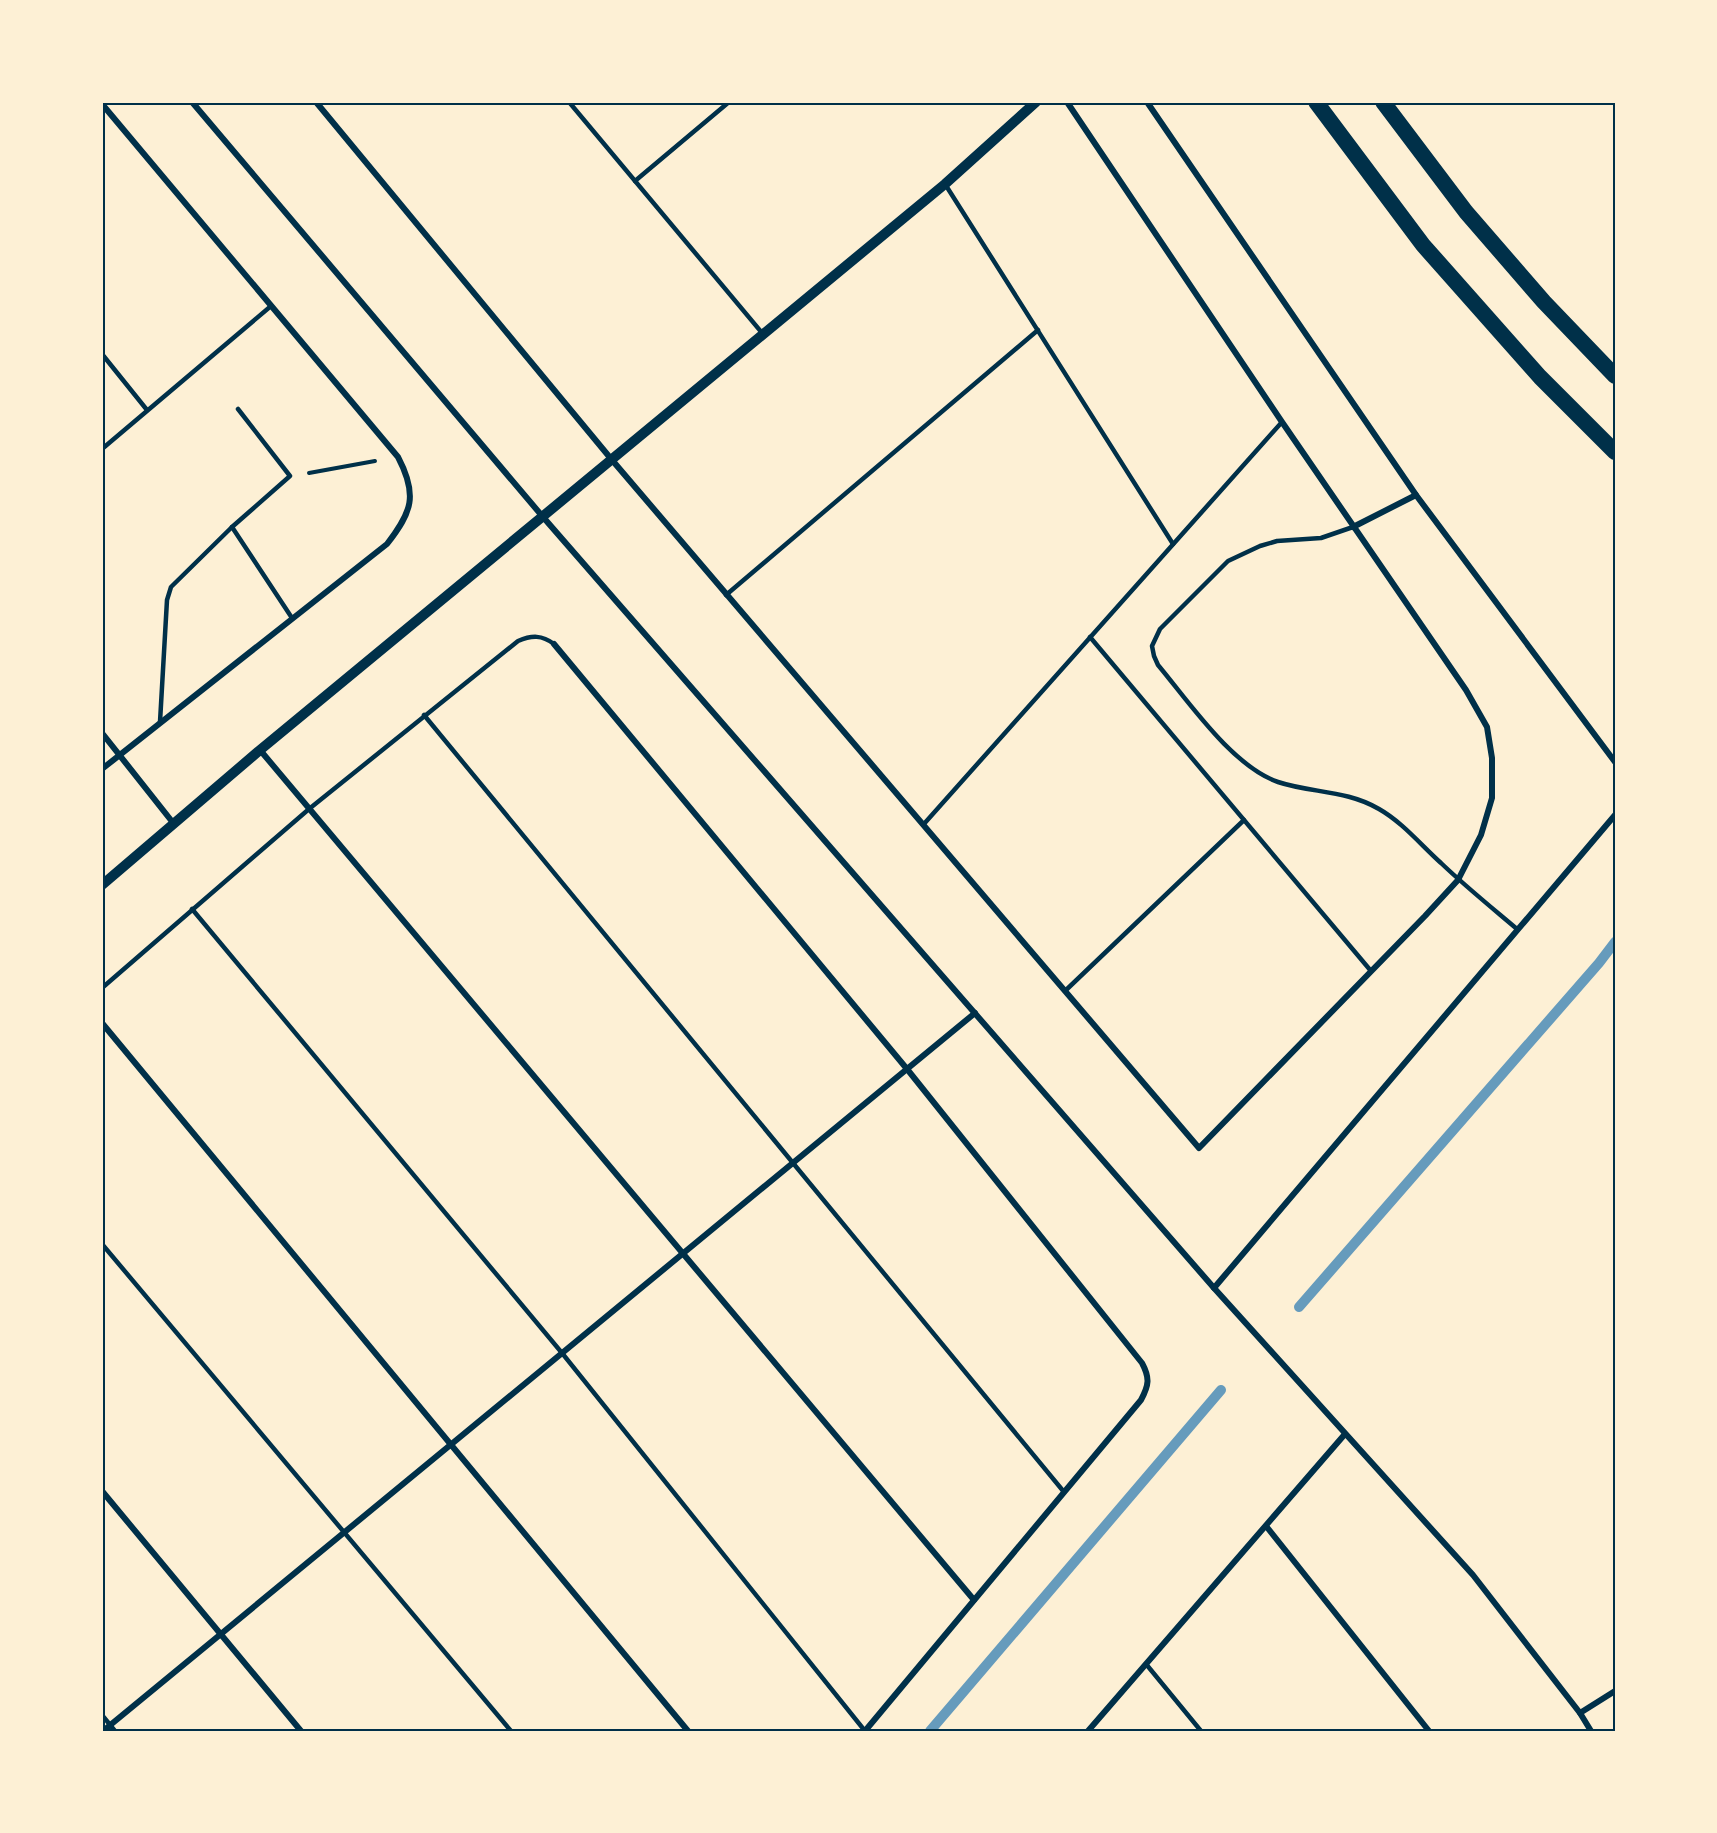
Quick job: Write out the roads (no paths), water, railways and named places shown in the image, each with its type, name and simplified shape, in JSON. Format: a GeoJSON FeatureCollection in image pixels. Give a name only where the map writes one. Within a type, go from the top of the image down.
{"type":"FeatureCollection","features":[{"type":"Feature","properties":{"kind":"highway"},"geometry":{"type":"LineString","coordinates":[[1304,102],[1329,119]]}},
{"type":"Feature","properties":{"kind":"highway"},"geometry":{"type":"LineString","coordinates":[[1316,102],[1423,245],[1540,377],[1615,452]]}},
{"type":"Feature","properties":{"kind":"highway"},"geometry":{"type":"LineString","coordinates":[[1383,102],[1466,212],[1544,303],[1615,376]]}},
{"type":"Feature","properties":{"kind":"street"},"geometry":{"type":"LineString","coordinates":[[192,102],[543,517],[1214,1288],[1473,1575],[1580,1713],[1591,1731]]}},
{"type":"Feature","properties":{"kind":"street"},"geometry":{"type":"LineString","coordinates":[[316,102],[612,460],[1199,1148],[1458,880],[1481,835],[1492,798],[1492,758],[1487,727],[1466,690],[1353,527],[1067,102]]}},
{"type":"Feature","properties":{"kind":"street"},"geometry":{"type":"LineString","coordinates":[[102,885],[175,825],[260,750],[945,184],[1036,102]]}},
{"type":"Feature","properties":{"kind":"street"},"geometry":{"type":"LineString","coordinates":[[1147,102],[1416,495],[1615,762]]}},
{"type":"Feature","properties":{"kind":"street"},"geometry":{"type":"LineString","coordinates":[[102,104],[398,458],[410,488],[410,503],[406,517],[387,544],[102,769]]}},
{"type":"Feature","properties":{"kind":"street"},"geometry":{"type":"LineString","coordinates":[[1353,527],[1416,495]]}},
{"type":"Feature","properties":{"kind":"street"},"geometry":{"type":"LineString","coordinates":[[554,644],[907,1069],[1142,1363],[1148,1374],[1149,1387],[1141,1400],[865,1731]]}},
{"type":"Feature","properties":{"kind":"street"},"geometry":{"type":"LineString","coordinates":[[102,733],[175,825]]}},
{"type":"Feature","properties":{"kind":"street"},"geometry":{"type":"LineString","coordinates":[[260,750],[974,1600]]}},
{"type":"Feature","properties":{"kind":"street"},"geometry":{"type":"LineString","coordinates":[[1214,1288],[1615,815]]}},
{"type":"Feature","properties":{"kind":"street"},"geometry":{"type":"LineString","coordinates":[[103,1731],[975,1013]]}},
{"type":"Feature","properties":{"kind":"street"},"geometry":{"type":"LineString","coordinates":[[102,1023],[688,1731]]}},
{"type":"Feature","properties":{"kind":"street"},"geometry":{"type":"LineString","coordinates":[[1088,1731],[1346,1434]]}},
{"type":"Feature","properties":{"kind":"street"},"geometry":{"type":"LineString","coordinates":[[102,1491],[301,1731]]}},
{"type":"Feature","properties":{"kind":"street"},"geometry":{"type":"LineString","coordinates":[[1266,1527],[1429,1731]]}},
{"type":"Feature","properties":{"kind":"street"},"geometry":{"type":"LineString","coordinates":[[1580,1713],[1615,1691]]}},
{"type":"Feature","properties":{"kind":"lane"},"geometry":{"type":"LineString","coordinates":[[569,102],[764,334]]}},
{"type":"Feature","properties":{"kind":"lane"},"geometry":{"type":"LineString","coordinates":[[635,181],[729,102]]}},
{"type":"Feature","properties":{"kind":"lane"},"geometry":{"type":"LineString","coordinates":[[945,184],[1173,544]]}},
{"type":"Feature","properties":{"kind":"lane"},"geometry":{"type":"LineString","coordinates":[[102,449],[271,306]]}},
{"type":"Feature","properties":{"kind":"lane"},"geometry":{"type":"LineString","coordinates":[[726,595],[1038,330]]}},
{"type":"Feature","properties":{"kind":"lane"},"geometry":{"type":"LineString","coordinates":[[102,354],[147,410]]}},
{"type":"Feature","properties":{"kind":"lane"},"geometry":{"type":"LineString","coordinates":[[160,722],[167,600],[171,587],[232,527],[290,476],[238,409]]}},
{"type":"Feature","properties":{"kind":"lane"},"geometry":{"type":"LineString","coordinates":[[923,825],[1282,422]]}},
{"type":"Feature","properties":{"kind":"lane"},"geometry":{"type":"LineString","coordinates":[[232,527],[292,618]]}},
{"type":"Feature","properties":{"kind":"lane"},"geometry":{"type":"LineString","coordinates":[[1353,527],[1321,538],[1260,546],[1228,561],[1160,629],[1152,646],[1154,656],[1158,665],[1230,750],[1252,769],[1279,782],[1348,796],[1377,807],[1397,822],[1458,880],[1516,929]]}},
{"type":"Feature","properties":{"kind":"lane"},"geometry":{"type":"LineString","coordinates":[[102,988],[309,809],[519,641],[537,636],[546,638],[554,644]]}},
{"type":"Feature","properties":{"kind":"lane"},"geometry":{"type":"LineString","coordinates":[[1090,637],[1371,971]]}},
{"type":"Feature","properties":{"kind":"lane"},"geometry":{"type":"LineString","coordinates":[[424,716],[1064,1492]]}},
{"type":"Feature","properties":{"kind":"lane"},"geometry":{"type":"LineString","coordinates":[[1065,991],[1244,820]]}},
{"type":"Feature","properties":{"kind":"lane"},"geometry":{"type":"LineString","coordinates":[[192,909],[562,1353],[865,1731]]}},
{"type":"Feature","properties":{"kind":"lane"},"geometry":{"type":"LineString","coordinates":[[102,1244],[511,1731]]}},
{"type":"Feature","properties":{"kind":"lane"},"geometry":{"type":"LineString","coordinates":[[1146,1664],[1200,1731]]}},
{"type":"Feature","properties":{"kind":"lane"},"geometry":{"type":"LineString","coordinates":[[102,1715],[115,1731]]}},
{"type":"Feature","properties":{"kind":"waterway"},"geometry":{"type":"LineString","coordinates":[[1299,1307],[1615,942]]}},
{"type":"Feature","properties":{"kind":"waterway"},"geometry":{"type":"LineString","coordinates":[[930,1731],[1221,1390]]}}]}
